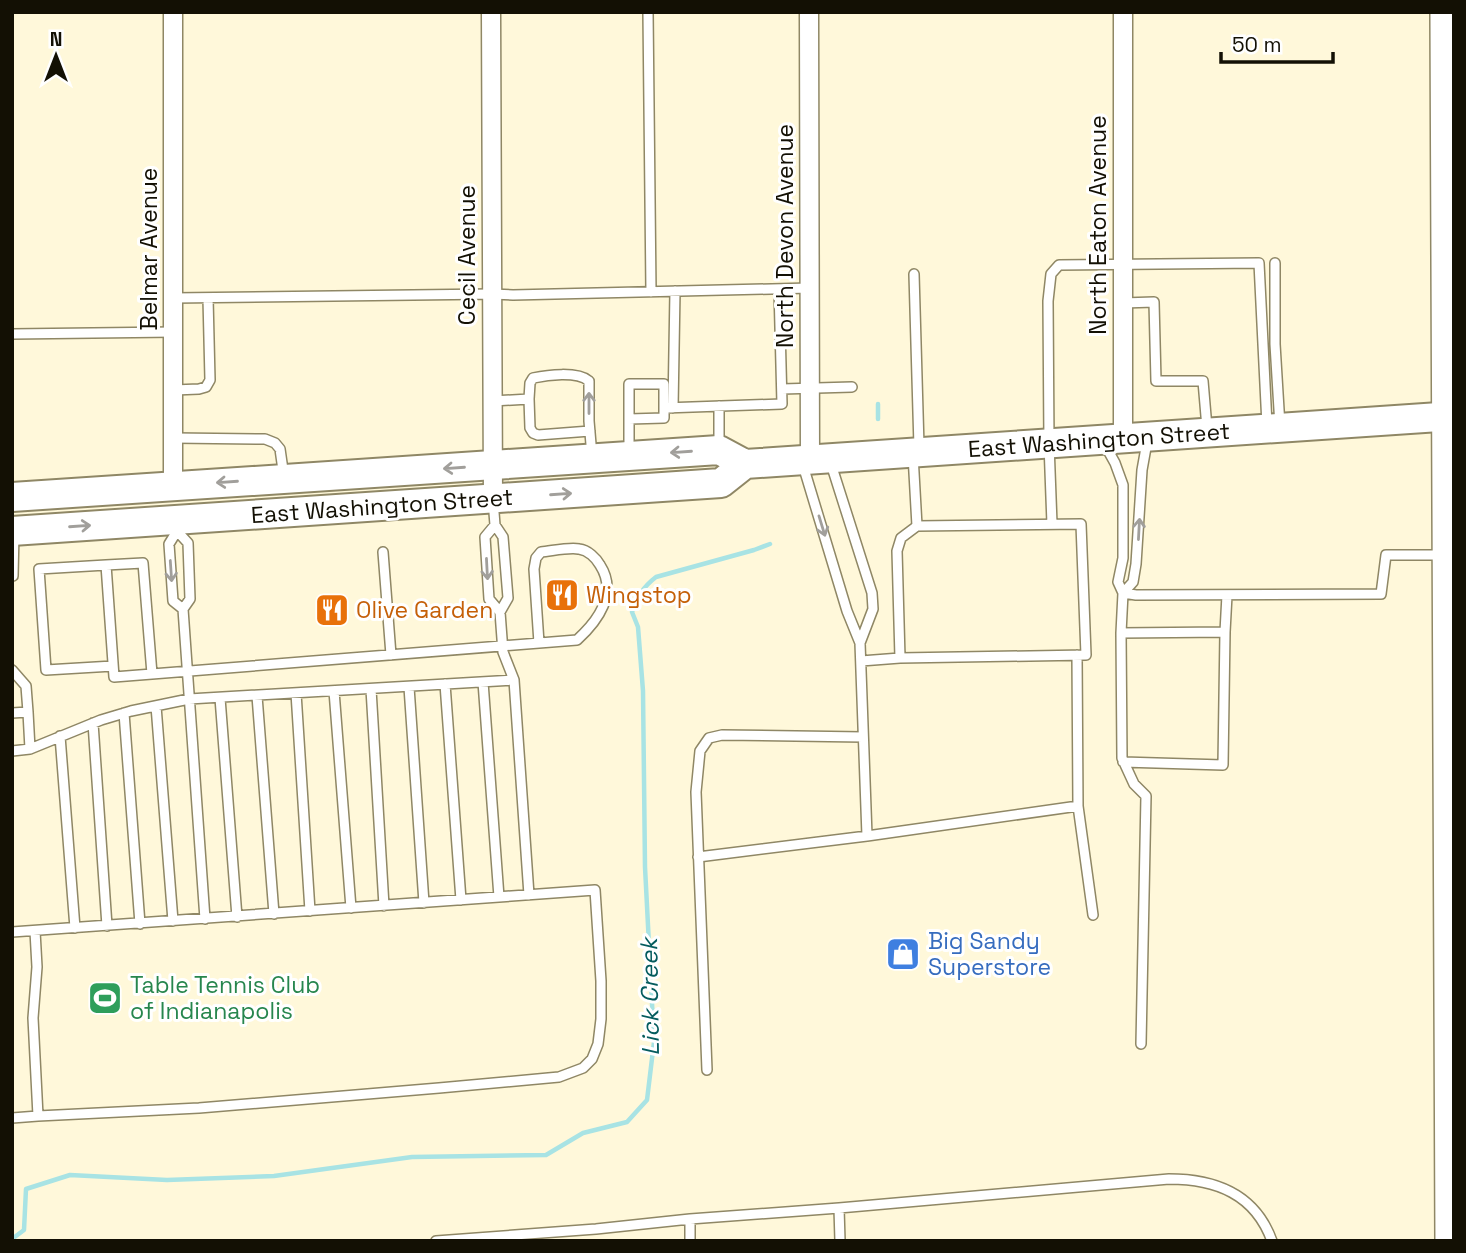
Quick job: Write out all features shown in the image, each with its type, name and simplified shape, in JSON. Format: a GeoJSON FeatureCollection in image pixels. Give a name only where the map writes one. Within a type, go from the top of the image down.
{"type":"FeatureCollection","features":[{"type":"Feature","properties":{"kind":"main road","name":"East Washington Street"},"geometry":{"type":"LineString","coordinates":[[13,531],[494,512],[722,483],[745,464],[1448,417]]}},
{"type":"Feature","properties":{"kind":"main road","name":"East Washington Street"},"geometry":{"type":"LineString","coordinates":[[12,497],[492,465],[591,445],[629,456],[719,450]]}},
{"type":"Feature","properties":{"kind":"main road"},"geometry":{"type":"LineString","coordinates":[[719,450],[745,464]]}},
{"type":"Feature","properties":{"kind":"street","name":"Belmar Avenue"},"geometry":{"type":"LineString","coordinates":[[173,12],[173,486]]}},
{"type":"Feature","properties":{"kind":"street","name":"Cecil Avenue"},"geometry":{"type":"LineString","coordinates":[[491,12],[494,512]]}},
{"type":"Feature","properties":{"kind":"street","name":"North Devon Avenue"},"geometry":{"type":"LineString","coordinates":[[809,12],[810,388],[814,460]]}},
{"type":"Feature","properties":{"kind":"street","name":"North Eaton Avenue"},"geometry":{"type":"LineString","coordinates":[[1123,12],[1125,438]]}},
{"type":"Feature","properties":{"kind":"street"},"geometry":{"type":"LineString","coordinates":[[1442,12],[1448,212],[1449,524],[1444,555],[1450,960],[1447,1241]]}},
{"type":"Feature","properties":{"kind":"lane"},"geometry":{"type":"LineString","coordinates":[[648,12],[651,292]]}},
{"type":"Feature","properties":{"kind":"lane"},"geometry":{"type":"LineString","coordinates":[[1052,524],[1048,301],[1051,274],[1059,265],[1259,263],[1274,428]]}},
{"type":"Feature","properties":{"kind":"lane"},"geometry":{"type":"LineString","coordinates":[[1274,428],[1275,263]]}},
{"type":"Feature","properties":{"kind":"lane"},"geometry":{"type":"LineString","coordinates":[[914,274],[916,526]]}},
{"type":"Feature","properties":{"kind":"lane"},"geometry":{"type":"LineString","coordinates":[[174,298],[513,295],[810,288]]}},
{"type":"Feature","properties":{"kind":"lane"},"geometry":{"type":"LineString","coordinates":[[668,408],[782,404],[779,289]]}},
{"type":"Feature","properties":{"kind":"lane"},"geometry":{"type":"LineString","coordinates":[[629,419],[664,418],[668,408],[675,291]]}},
{"type":"Feature","properties":{"kind":"lane"},"geometry":{"type":"LineString","coordinates":[[174,390],[199,389],[206,387],[210,380],[208,298]]}},
{"type":"Feature","properties":{"kind":"lane"},"geometry":{"type":"LineString","coordinates":[[1123,303],[1154,302],[1156,381],[1203,381],[1207,433]]}},
{"type":"Feature","properties":{"kind":"lane"},"geometry":{"type":"LineString","coordinates":[[12,334],[174,332]]}},
{"type":"Feature","properties":{"kind":"lane"},"geometry":{"type":"LineString","coordinates":[[578,375],[589,381],[591,445],[533,433],[530,428],[529,399],[533,378],[578,375]]}},
{"type":"Feature","properties":{"kind":"lane"},"geometry":{"type":"LineString","coordinates":[[629,456],[629,384],[664,384],[668,408]]}},
{"type":"Feature","properties":{"kind":"lane"},"geometry":{"type":"LineString","coordinates":[[782,389],[852,387]]}},
{"type":"Feature","properties":{"kind":"lane"},"geometry":{"type":"LineString","coordinates":[[492,401],[529,399]]}},
{"type":"Feature","properties":{"kind":"lane"},"geometry":{"type":"LineString","coordinates":[[719,406],[719,450]]}},
{"type":"Feature","properties":{"kind":"lane"},"geometry":{"type":"LineString","coordinates":[[174,438],[265,439],[275,443],[280,449],[284,479]]}},
{"type":"Feature","properties":{"kind":"lane"},"geometry":{"type":"LineString","coordinates":[[1125,438],[1115,463],[1123,485],[1123,558],[1118,582],[1123,593],[1122,758],[1133,784],[1146,796],[1141,1044]]}},
{"type":"Feature","properties":{"kind":"lane"},"geometry":{"type":"LineString","coordinates":[[1123,593],[1133,582],[1136,564],[1142,470],[1125,438]]}},
{"type":"Feature","properties":{"kind":"lane"},"geometry":{"type":"LineString","coordinates":[[814,460],[847,611],[860,643],[867,836]]}},
{"type":"Feature","properties":{"kind":"lane"},"geometry":{"type":"LineString","coordinates":[[814,460],[872,593],[873,609],[860,643]]}},
{"type":"Feature","properties":{"kind":"lane"},"geometry":{"type":"LineString","coordinates":[[494,512],[485,537],[489,599],[500,612]]}},
{"type":"Feature","properties":{"kind":"lane"},"geometry":{"type":"LineString","coordinates":[[494,512],[503,537],[508,598],[500,612],[502,646],[514,680],[529,895]]}},
{"type":"Feature","properties":{"kind":"lane"},"geometry":{"type":"LineString","coordinates":[[861,661],[1086,655],[1081,524],[916,526],[901,538],[897,551],[900,658]]}},
{"type":"Feature","properties":{"kind":"lane"},"geometry":{"type":"LineString","coordinates":[[177,525],[169,544],[173,601],[183,608]]}},
{"type":"Feature","properties":{"kind":"lane"},"geometry":{"type":"LineString","coordinates":[[177,525],[188,543],[190,599],[183,608],[205,919]]}},
{"type":"Feature","properties":{"kind":"lane"},"geometry":{"type":"LineString","coordinates":[[13,531],[13,576]]}},
{"type":"Feature","properties":{"kind":"lane"},"geometry":{"type":"LineString","coordinates":[[106,565],[114,677],[577,640],[589,629],[606,600],[606,576],[599,562],[591,554],[579,549],[541,551],[536,558],[534,580],[539,643]]}},
{"type":"Feature","properties":{"kind":"lane"},"geometry":{"type":"LineString","coordinates":[[383,552],[391,655]]}},
{"type":"Feature","properties":{"kind":"lane"},"geometry":{"type":"LineString","coordinates":[[1123,593],[1381,594],[1386,555],[1444,555]]}},
{"type":"Feature","properties":{"kind":"lane"},"geometry":{"type":"LineString","coordinates":[[113,666],[46,670],[39,569],[143,563],[152,674]]}},
{"type":"Feature","properties":{"kind":"lane"},"geometry":{"type":"LineString","coordinates":[[1123,762],[1223,765],[1227,595]]}},
{"type":"Feature","properties":{"kind":"lane"},"geometry":{"type":"LineString","coordinates":[[1121,633],[1225,632]]}},
{"type":"Feature","properties":{"kind":"lane"},"geometry":{"type":"LineString","coordinates":[[1077,655],[1078,806],[1093,915]]}},
{"type":"Feature","properties":{"kind":"lane"},"geometry":{"type":"LineString","coordinates":[[12,670],[26,686],[30,748]]}},
{"type":"Feature","properties":{"kind":"lane"},"geometry":{"type":"LineString","coordinates":[[12,751],[30,748],[124,713],[190,699],[514,680]]}},
{"type":"Feature","properties":{"kind":"lane"},"geometry":{"type":"LineString","coordinates":[[482,682],[499,897]]}},
{"type":"Feature","properties":{"kind":"lane"},"geometry":{"type":"LineString","coordinates":[[445,684],[461,900]]}},
{"type":"Feature","properties":{"kind":"lane"},"geometry":{"type":"LineString","coordinates":[[409,687],[424,903]]}},
{"type":"Feature","properties":{"kind":"lane"},"geometry":{"type":"LineString","coordinates":[[372,689],[384,906]]}},
{"type":"Feature","properties":{"kind":"lane"},"geometry":{"type":"LineString","coordinates":[[334,691],[351,908]]}},
{"type":"Feature","properties":{"kind":"lane"},"geometry":{"type":"LineString","coordinates":[[296,694],[310,911]]}},
{"type":"Feature","properties":{"kind":"lane"},"geometry":{"type":"LineString","coordinates":[[257,696],[274,914]]}},
{"type":"Feature","properties":{"kind":"lane"},"geometry":{"type":"LineString","coordinates":[[220,698],[237,917]]}},
{"type":"Feature","properties":{"kind":"lane"},"geometry":{"type":"LineString","coordinates":[[156,706],[173,921]]}},
{"type":"Feature","properties":{"kind":"lane"},"geometry":{"type":"LineString","coordinates":[[12,713],[28,712]]}},
{"type":"Feature","properties":{"kind":"lane"},"geometry":{"type":"LineString","coordinates":[[124,713],[140,924]]}},
{"type":"Feature","properties":{"kind":"lane"},"geometry":{"type":"LineString","coordinates":[[93,723],[107,926]]}},
{"type":"Feature","properties":{"kind":"lane"},"geometry":{"type":"LineString","coordinates":[[707,1070],[695,792],[699,751],[709,738],[722,735],[863,737]]}},
{"type":"Feature","properties":{"kind":"lane"},"geometry":{"type":"LineString","coordinates":[[60,736],[75,928]]}},
{"type":"Feature","properties":{"kind":"lane"},"geometry":{"type":"LineString","coordinates":[[698,857],[1078,806]]}},
{"type":"Feature","properties":{"kind":"lane"},"geometry":{"type":"LineString","coordinates":[[12,932],[595,891],[601,1018],[598,1044],[592,1059],[583,1068],[559,1077],[200,1108],[12,1118]]}},
{"type":"Feature","properties":{"kind":"lane"},"geometry":{"type":"LineString","coordinates":[[35,931],[37,967],[33,1017],[38,1116]]}},
{"type":"Feature","properties":{"kind":"lane"},"geometry":{"type":"LineString","coordinates":[[436,1241],[1184,1179],[1224,1188],[1246,1200],[1262,1219],[1272,1241]]}},
{"type":"Feature","properties":{"kind":"lane"},"geometry":{"type":"LineString","coordinates":[[839,1208],[840,1241]]}},
{"type":"Feature","properties":{"kind":"lane"},"geometry":{"type":"LineString","coordinates":[[690,1219],[690,1241]]}},
{"type":"Feature","properties":{"kind":"lane"},"geometry":{"type":"LineString","coordinates":[[596,1229],[604,1241]]}},
{"type":"Feature","properties":{"kind":"waterway","name":"Lick Creek"},"geometry":{"type":"LineString","coordinates":[[878,404],[878,419]]}},
{"type":"Feature","properties":{"kind":"waterway","name":"Lick Creek"},"geometry":{"type":"LineString","coordinates":[[12,1239],[24,1230],[26,1189],[70,1175],[167,1180],[274,1176],[412,1157],[546,1155],[583,1133],[627,1122],[647,1100],[654,1042],[645,867],[643,691],[638,627],[632,612],[641,593],[656,577],[770,544]]}},
{"type":"Feature","properties":{"kind":"place","name":"Wingstop"},"geometry":{"type":"Point","coordinates":[562,595]}},
{"type":"Feature","properties":{"kind":"place","name":"Olive Garden"},"geometry":{"type":"Point","coordinates":[332,610]}},
{"type":"Feature","properties":{"kind":"place","name":"Big Sandy Superstore"},"geometry":{"type":"Point","coordinates":[903,954]}},
{"type":"Feature","properties":{"kind":"place","name":"Table Tennis Club of Indianapolis"},"geometry":{"type":"Point","coordinates":[105,998]}}]}
